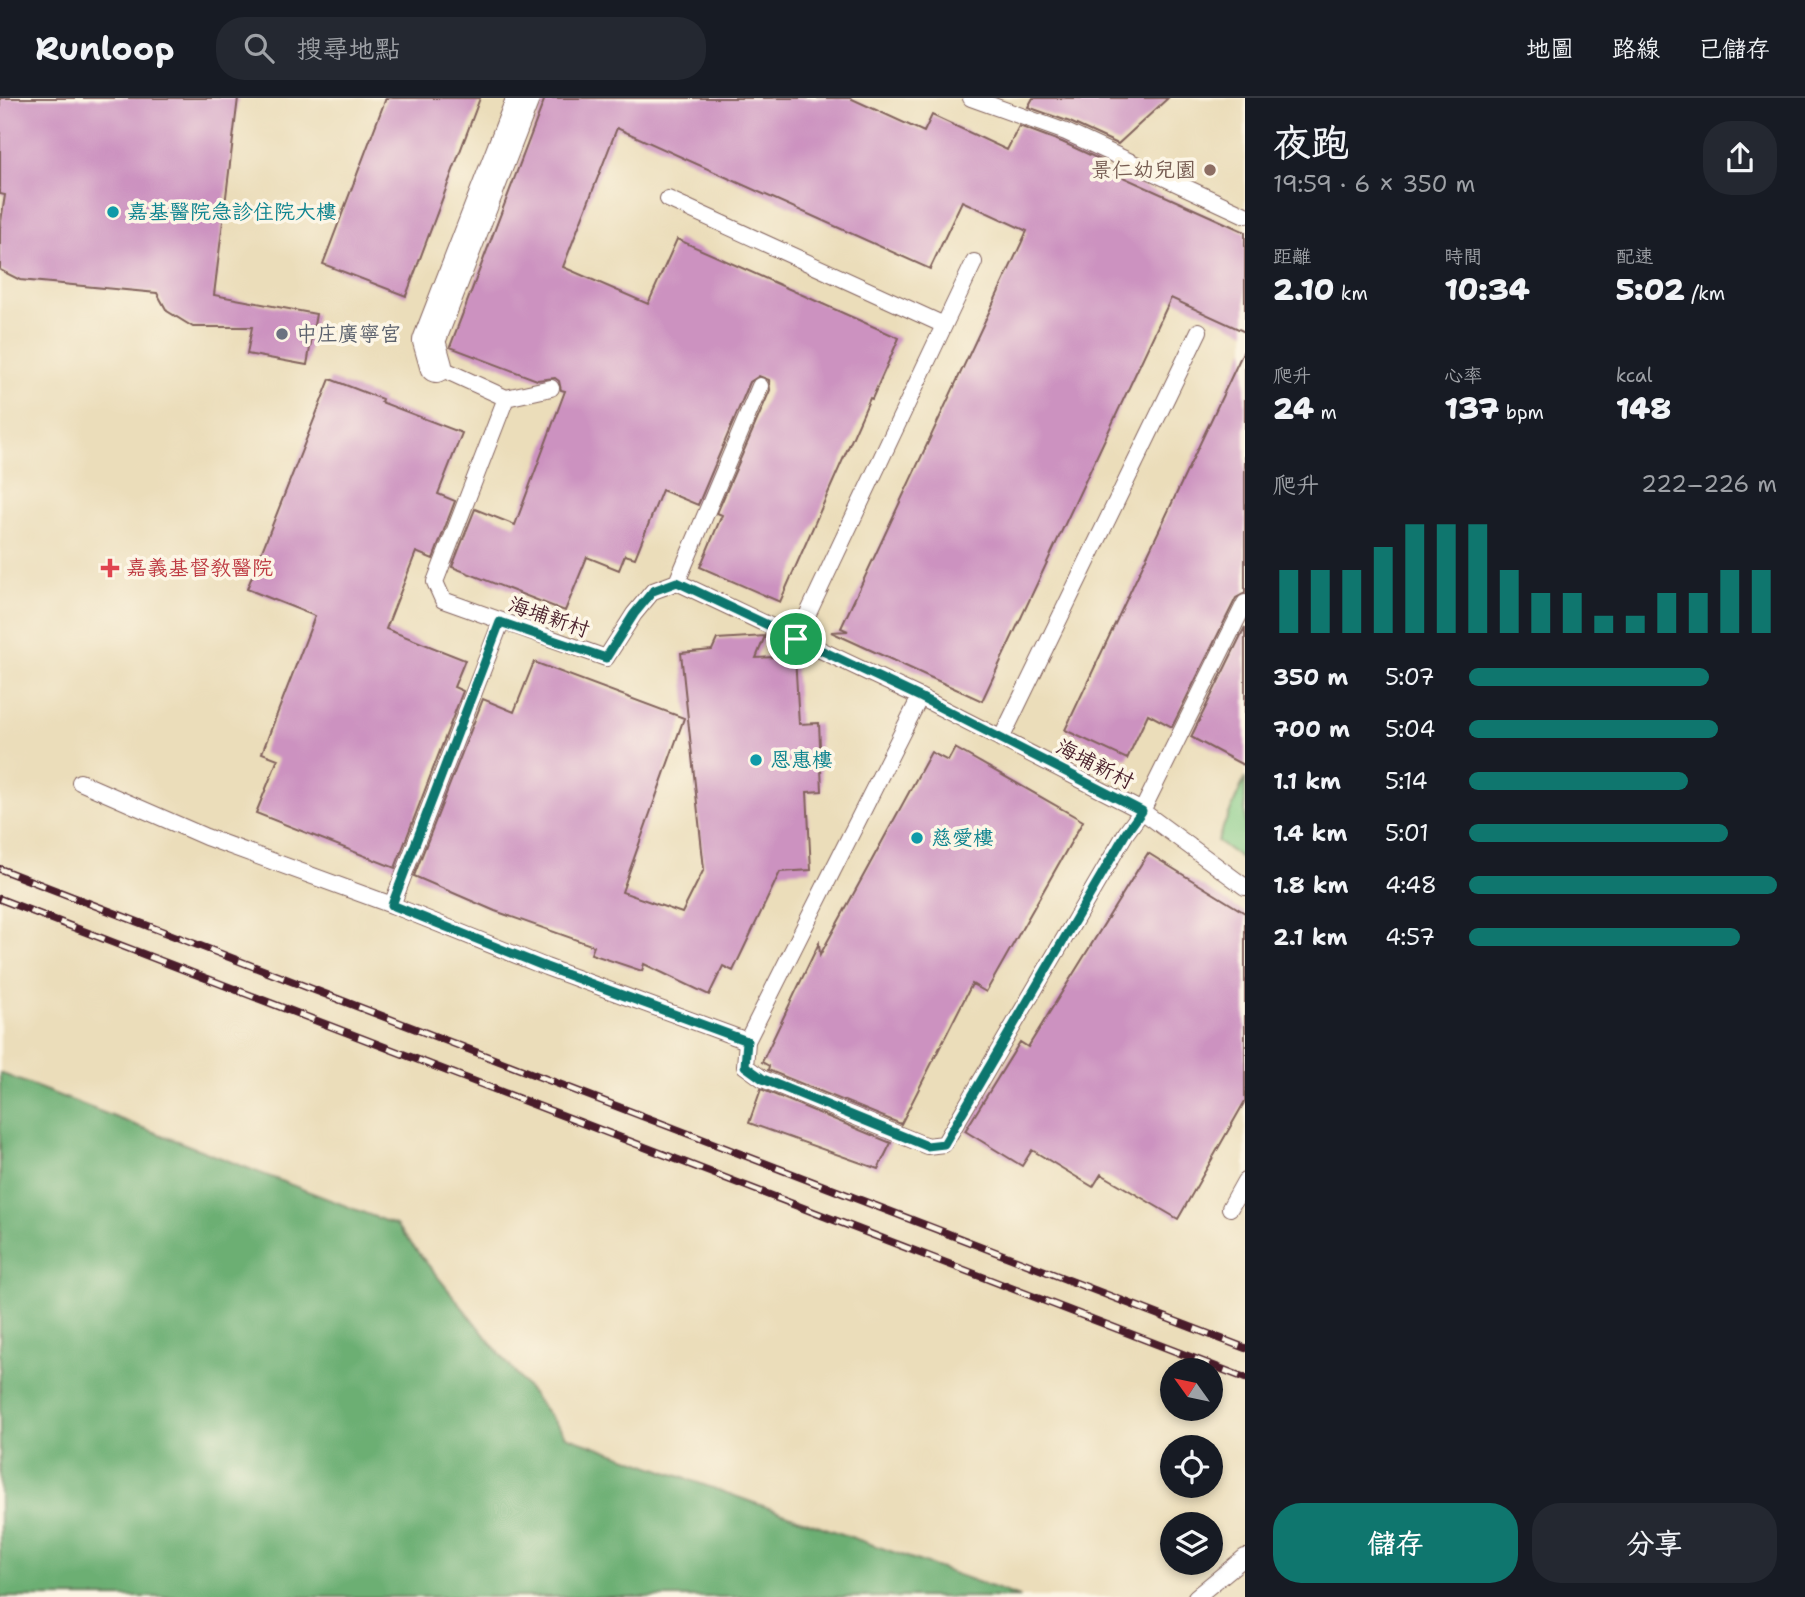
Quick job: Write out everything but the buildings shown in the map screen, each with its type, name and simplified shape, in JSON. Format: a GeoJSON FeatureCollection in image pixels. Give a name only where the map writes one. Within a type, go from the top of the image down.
{"type":"FeatureCollection","features":[{"type":"Feature","properties":{"kind":"street"},"geometry":{"type":"LineString","coordinates":[[436,366],[429,341],[523,98]]}},
{"type":"Feature","properties":{"kind":"lane"},"geometry":{"type":"LineString","coordinates":[[971,98],[1066,132],[1245,215]]}},
{"type":"Feature","properties":{"kind":"lane"},"geometry":{"type":"LineString","coordinates":[[668,199],[944,325]]}},
{"type":"Feature","properties":{"kind":"lane"},"geometry":{"type":"LineString","coordinates":[[796,639],[974,262]]}},
{"type":"Feature","properties":{"kind":"lane"},"geometry":{"type":"LineString","coordinates":[[1001,739],[1199,331]]}},
{"type":"Feature","properties":{"kind":"lane"},"geometry":{"type":"LineString","coordinates":[[436,366],[506,398],[551,388]]}},
{"type":"Feature","properties":{"kind":"lane"},"geometry":{"type":"LineString","coordinates":[[677,582],[760,386]]}},
{"type":"Feature","properties":{"kind":"lane","name":"海埔新村"},"geometry":{"type":"LineString","coordinates":[[506,398],[435,582],[443,600],[606,658],[634,614],[653,591],[677,582],[920,697],[1142,811],[1245,887]]}},
{"type":"Feature","properties":{"kind":"lane","name":"海埔新村"},"geometry":{"type":"LineString","coordinates":[[747,1041],[745,1066],[763,1079],[927,1146],[944,1144],[1126,833],[1142,811],[1245,603]]}},
{"type":"Feature","properties":{"kind":"lane"},"geometry":{"type":"LineString","coordinates":[[392,905],[500,622]]}},
{"type":"Feature","properties":{"kind":"lane"},"geometry":{"type":"LineString","coordinates":[[80,782],[206,837],[747,1041],[920,697]]}},
{"type":"Feature","properties":{"kind":"lane"},"geometry":{"type":"LineString","coordinates":[[1230,1208],[1245,1181]]}},
{"type":"Feature","properties":{"kind":"lane"},"geometry":{"type":"LineString","coordinates":[[1196,1597],[1245,1557]]}},
{"type":"Feature","properties":{"kind":"green space"},"geometry":{"type":"Polygon","coordinates":[[[1245,778],[1245,861],[1217,841],[1245,778]]]}},
{"type":"Feature","properties":{"kind":"green space"},"geometry":{"type":"Polygon","coordinates":[[[0,1073],[396,1225],[566,1436],[1020,1597],[0,1597],[0,1073]]]}},
{"type":"Feature","properties":{"kind":"railway"},"geometry":{"type":"LineString","coordinates":[[0,869],[1245,1348]]}},
{"type":"Feature","properties":{"kind":"railway"},"geometry":{"type":"LineString","coordinates":[[0,899],[1245,1378]]}},
{"type":"Feature","properties":{"kind":"place","name":"景仁幼兒園"},"geometry":{"type":"Point","coordinates":[1210,170]}},
{"type":"Feature","properties":{"kind":"place","name":"嘉基醫院急診住院大樓"},"geometry":{"type":"Point","coordinates":[113,212]}},
{"type":"Feature","properties":{"kind":"place","name":"中庄廣寧宮"},"geometry":{"type":"Point","coordinates":[282,334]}},
{"type":"Feature","properties":{"kind":"place","name":"嘉義基督教醫院"},"geometry":{"type":"Point","coordinates":[110,568]}},
{"type":"Feature","properties":{"kind":"place","name":"恩惠樓"},"geometry":{"type":"Point","coordinates":[756,760]}},
{"type":"Feature","properties":{"kind":"place","name":"慈愛樓"},"geometry":{"type":"Point","coordinates":[917,838]}},
{"type":"Feature","properties":{"kind":"route"},"geometry":{"type":"LineString","coordinates":[[677,582],[796,639],[920,697],[1142,811],[1126,833],[944,1144],[927,1146],[763,1079],[745,1066],[747,1041],[546,967],[392,905],[500,622],[606,658],[634,614],[653,591],[677,582]]}}]}
